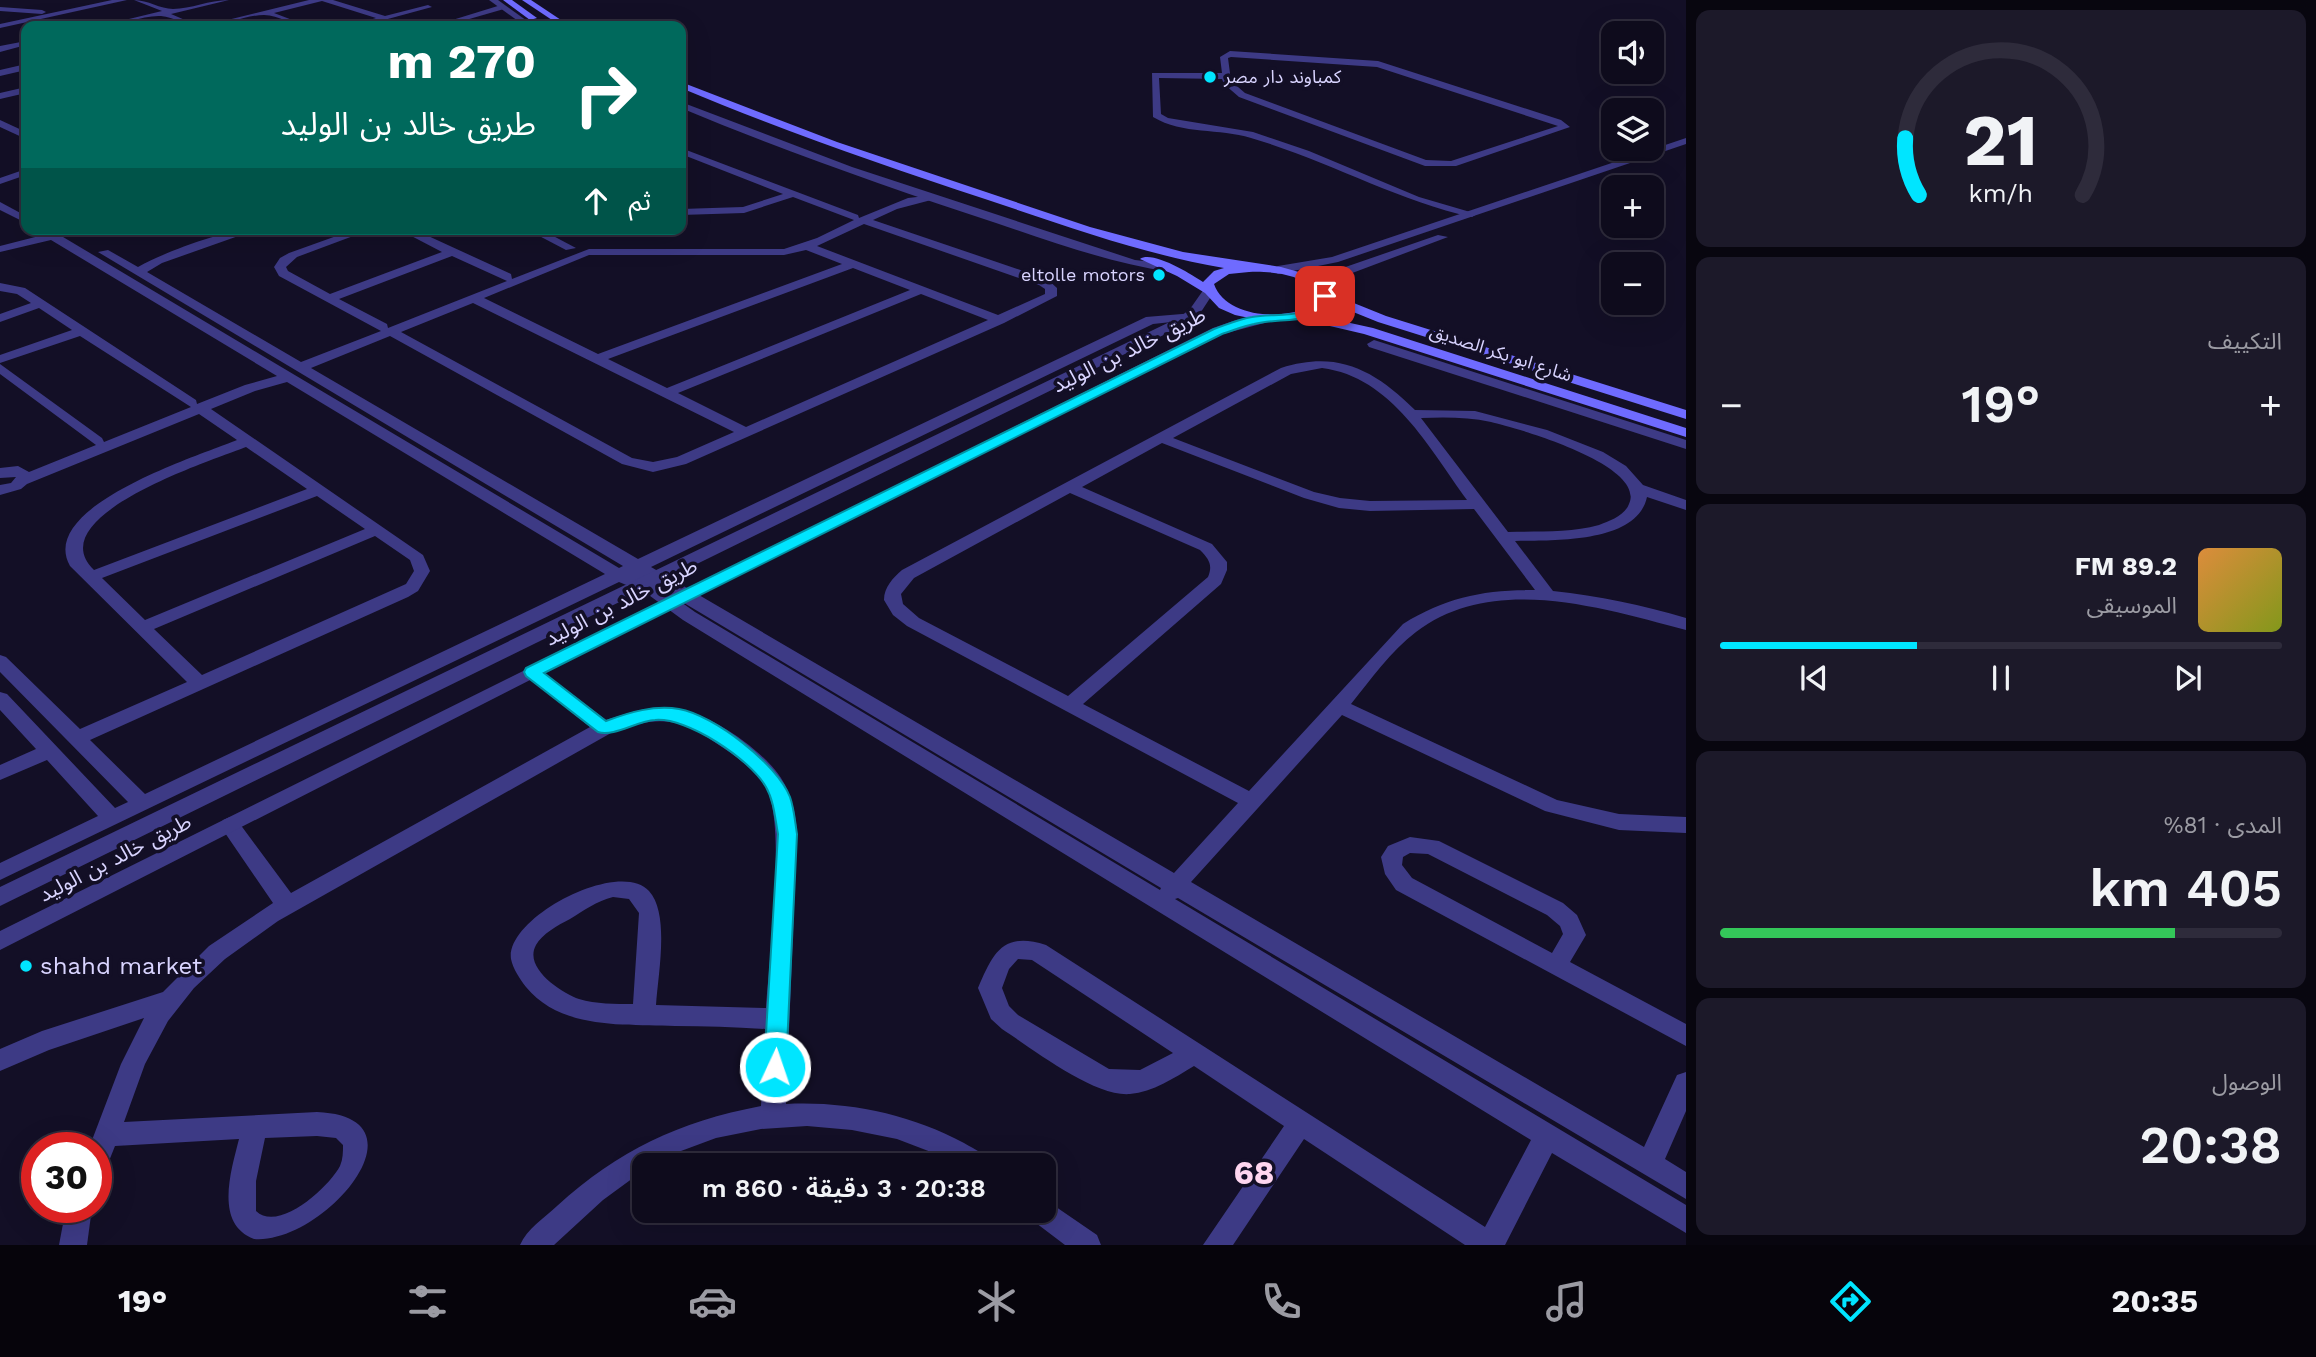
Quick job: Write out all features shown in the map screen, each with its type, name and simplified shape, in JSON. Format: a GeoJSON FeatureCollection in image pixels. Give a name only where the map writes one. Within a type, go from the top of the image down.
{"type":"FeatureCollection","features":[{"type":"Feature","properties":{"kind":"main road"},"geometry":{"type":"LineString","coordinates":[[526,0],[558,21]]}},
{"type":"Feature","properties":{"kind":"main road"},"geometry":{"type":"LineString","coordinates":[[504,3],[537,21]]}},
{"type":"Feature","properties":{"kind":"main road"},"geometry":{"type":"LineString","coordinates":[[686,87],[823,142],[1021,208],[1171,255],[1250,268]]}},
{"type":"Feature","properties":{"kind":"main road","name":"شارع ابو بكر الصديق"},"geometry":{"type":"LineString","coordinates":[[686,98],[845,160],[1170,268],[1208,291],[1223,305],[1243,313],[1268,318],[1303,316],[1357,328],[1410,349],[1514,377],[1590,408]]}},
{"type":"Feature","properties":{"kind":"main road"},"geometry":{"type":"LineString","coordinates":[[1208,291],[1211,279],[1217,274],[1250,268]]}},
{"type":"Feature","properties":{"kind":"main road","name":"شارع ابو بكر الصديق"},"geometry":{"type":"LineString","coordinates":[[1250,268],[1278,270],[1300,276],[1323,293],[1382,319],[1686,415]]}},
{"type":"Feature","properties":{"kind":"main road"},"geometry":{"type":"LineString","coordinates":[[1303,316],[1321,308],[1323,293]]}},
{"type":"Feature","properties":{"kind":"main road"},"geometry":{"type":"LineString","coordinates":[[1514,377],[1514,369],[1527,365]]}},
{"type":"Feature","properties":{"kind":"main road"},"geometry":{"type":"LineString","coordinates":[[1610,414],[1686,433]]}},
{"type":"Feature","properties":{"kind":"street"},"geometry":{"type":"LineString","coordinates":[[23,21],[123,0],[191,21]]}},
{"type":"Feature","properties":{"kind":"street"},"geometry":{"type":"LineString","coordinates":[[138,0],[184,21]]}},
{"type":"Feature","properties":{"kind":"street"},"geometry":{"type":"LineString","coordinates":[[138,21],[225,0]]}},
{"type":"Feature","properties":{"kind":"street"},"geometry":{"type":"LineString","coordinates":[[131,21],[236,0]]}},
{"type":"Feature","properties":{"kind":"street"},"geometry":{"type":"LineString","coordinates":[[228,21],[319,0]]}},
{"type":"Feature","properties":{"kind":"street"},"geometry":{"type":"LineString","coordinates":[[325,0],[385,18]]}},
{"type":"Feature","properties":{"kind":"street"},"geometry":{"type":"LineString","coordinates":[[493,0],[504,3],[512,15],[522,21]]}},
{"type":"Feature","properties":{"kind":"street"},"geometry":{"type":"LineString","coordinates":[[439,18],[504,3]]}},
{"type":"Feature","properties":{"kind":"street"},"geometry":{"type":"LineString","coordinates":[[0,9],[29,10],[51,15]]}},
{"type":"Feature","properties":{"kind":"street"},"geometry":{"type":"LineString","coordinates":[[265,12],[290,21]]}},
{"type":"Feature","properties":{"kind":"street"},"geometry":{"type":"LineString","coordinates":[[373,21],[385,18],[512,15]]}},
{"type":"Feature","properties":{"kind":"street"},"geometry":{"type":"LineString","coordinates":[[0,26],[21,21]]}},
{"type":"Feature","properties":{"kind":"street"},"geometry":{"type":"LineString","coordinates":[[0,50],[21,45]]}},
{"type":"Feature","properties":{"kind":"street"},"geometry":{"type":"LineString","coordinates":[[1230,54],[1372,63],[1558,121],[1565,127],[1452,164],[1432,165],[1249,98],[1229,85],[1226,76],[1224,57],[1230,54]]}},
{"type":"Feature","properties":{"kind":"street"},"geometry":{"type":"LineString","coordinates":[[0,73],[21,68]]}},
{"type":"Feature","properties":{"kind":"street"},"geometry":{"type":"LineString","coordinates":[[1226,76],[1155,75],[1156,115],[1175,123],[1254,135],[1435,205],[1472,215]]}},
{"type":"Feature","properties":{"kind":"street"},"geometry":{"type":"LineString","coordinates":[[0,96],[21,91]]}},
{"type":"Feature","properties":{"kind":"street"},"geometry":{"type":"LineString","coordinates":[[686,107],[785,146],[931,197],[1133,264],[1170,268]]}},
{"type":"Feature","properties":{"kind":"street"},"geometry":{"type":"LineString","coordinates":[[0,122],[21,133]]}},
{"type":"Feature","properties":{"kind":"street"},"geometry":{"type":"LineString","coordinates":[[1278,270],[1334,260],[1686,141]]}},
{"type":"Feature","properties":{"kind":"street"},"geometry":{"type":"LineString","coordinates":[[1464,229],[1686,150]]}},
{"type":"Feature","properties":{"kind":"street"},"geometry":{"type":"LineString","coordinates":[[350,235],[293,255],[281,263],[283,273],[635,464],[653,467],[672,464],[1051,296],[1051,288],[1037,280],[858,219],[686,153]]}},
{"type":"Feature","properties":{"kind":"street"},"geometry":{"type":"LineString","coordinates":[[686,157],[692,155]]}},
{"type":"Feature","properties":{"kind":"street"},"geometry":{"type":"LineString","coordinates":[[0,175],[21,171]]}},
{"type":"Feature","properties":{"kind":"street"},"geometry":{"type":"LineString","coordinates":[[0,181],[21,172]]}},
{"type":"Feature","properties":{"kind":"street"},"geometry":{"type":"LineString","coordinates":[[386,329],[473,298],[587,249],[775,253],[806,246],[892,201],[904,188]]}},
{"type":"Feature","properties":{"kind":"street"},"geometry":{"type":"LineString","coordinates":[[0,192],[21,204]]}},
{"type":"Feature","properties":{"kind":"street"},"geometry":{"type":"LineString","coordinates":[[686,212],[744,210],[793,194]]}},
{"type":"Feature","properties":{"kind":"street"},"geometry":{"type":"LineString","coordinates":[[0,505],[10,480],[97,440],[258,385],[570,249],[780,246],[901,203],[931,197]]}},
{"type":"Feature","properties":{"kind":"street"},"geometry":{"type":"LineString","coordinates":[[0,205],[21,217]]}},
{"type":"Feature","properties":{"kind":"street"},"geometry":{"type":"LineString","coordinates":[[1323,293],[1329,279],[1452,234]]}},
{"type":"Feature","properties":{"kind":"street"},"geometry":{"type":"LineString","coordinates":[[0,243],[21,235]]}},
{"type":"Feature","properties":{"kind":"street"},"geometry":{"type":"LineString","coordinates":[[0,249],[55,235]]}},
{"type":"Feature","properties":{"kind":"street"},"geometry":{"type":"LineString","coordinates":[[61,235],[138,272],[176,302],[270,365],[294,369]]}},
{"type":"Feature","properties":{"kind":"street"},"geometry":{"type":"LineString","coordinates":[[61,235],[294,369],[638,576],[1175,886],[1686,1186]]}},
{"type":"Feature","properties":{"kind":"street"},"geometry":{"type":"LineString","coordinates":[[138,272],[221,235]]}},
{"type":"Feature","properties":{"kind":"street"},"geometry":{"type":"LineString","coordinates":[[121,262],[231,235]]}},
{"type":"Feature","properties":{"kind":"street"},"geometry":{"type":"LineString","coordinates":[[416,235],[507,277]]}},
{"type":"Feature","properties":{"kind":"street"},"geometry":{"type":"LineString","coordinates":[[543,235],[570,249]]}},
{"type":"Feature","properties":{"kind":"street"},"geometry":{"type":"LineString","coordinates":[[561,235],[587,249]]}},
{"type":"Feature","properties":{"kind":"street"},"geometry":{"type":"LineString","coordinates":[[806,246],[1000,320]]}},
{"type":"Feature","properties":{"kind":"street"},"geometry":{"type":"LineString","coordinates":[[329,298],[452,252]]}},
{"type":"Feature","properties":{"kind":"street"},"geometry":{"type":"LineString","coordinates":[[1334,260],[1353,269]]}},
{"type":"Feature","properties":{"kind":"street"},"geometry":{"type":"LineString","coordinates":[[597,359],[852,264]]}},
{"type":"Feature","properties":{"kind":"street"},"geometry":{"type":"LineString","coordinates":[[0,287],[17,289],[40,304],[247,441],[417,558],[421,564],[422,571],[412,587],[78,738]]}},
{"type":"Feature","properties":{"kind":"street"},"geometry":{"type":"LineString","coordinates":[[666,393],[920,290]]}},
{"type":"Feature","properties":{"kind":"street","name":"طريق خالد بن الوليد"},"geometry":{"type":"LineString","coordinates":[[0,897],[638,576],[1190,316],[1208,291]]}},
{"type":"Feature","properties":{"kind":"street"},"geometry":{"type":"LineString","coordinates":[[473,298],[746,432]]}},
{"type":"Feature","properties":{"kind":"street"},"geometry":{"type":"LineString","coordinates":[[0,318],[40,304]]}},
{"type":"Feature","properties":{"kind":"street","name":"طريق خالد بن الوليد"},"geometry":{"type":"LineString","coordinates":[[0,942],[532,672],[1218,331],[1240,323],[1268,318]]}},
{"type":"Feature","properties":{"kind":"street"},"geometry":{"type":"LineString","coordinates":[[0,359],[81,331]]}},
{"type":"Feature","properties":{"kind":"street"},"geometry":{"type":"LineString","coordinates":[[1374,344],[1410,349],[1610,414],[1686,445]]}},
{"type":"Feature","properties":{"kind":"street"},"geometry":{"type":"LineString","coordinates":[[1253,802],[913,622],[901,614],[893,603],[892,592],[897,582],[1286,371],[1310,364],[1342,366],[1357,371],[1381,385],[1411,414],[1547,596]]}},
{"type":"Feature","properties":{"kind":"street"},"geometry":{"type":"LineString","coordinates":[[10,480],[195,406],[251,379],[270,365]]}},
{"type":"Feature","properties":{"kind":"street"},"geometry":{"type":"LineString","coordinates":[[0,368],[97,440]]}},
{"type":"Feature","properties":{"kind":"street"},"geometry":{"type":"LineString","coordinates":[[1411,414],[1463,413],[1504,421],[1611,461],[1624,470],[1639,489],[1686,505]]}},
{"type":"Feature","properties":{"kind":"street"},"geometry":{"type":"LineString","coordinates":[[1161,438],[1309,495],[1339,503],[1370,506],[1480,504]]}},
{"type":"Feature","properties":{"kind":"street"},"geometry":{"type":"LineString","coordinates":[[200,684],[76,562],[72,549],[78,534],[108,503],[132,487],[247,441]]}},
{"type":"Feature","properties":{"kind":"street"},"geometry":{"type":"LineString","coordinates":[[1069,487],[1206,547],[1220,564],[1220,572],[1215,580],[1070,705]]}},
{"type":"Feature","properties":{"kind":"street"},"geometry":{"type":"LineString","coordinates":[[1504,537],[1602,528],[1628,516],[1639,499],[1639,489]]}},
{"type":"Feature","properties":{"kind":"street"},"geometry":{"type":"LineString","coordinates":[[91,577],[318,490]]}},
{"type":"Feature","properties":{"kind":"street"},"geometry":{"type":"LineString","coordinates":[[143,628],[377,530]]}},
{"type":"Feature","properties":{"kind":"street"},"geometry":{"type":"LineString","coordinates":[[0,872],[142,803],[638,576]]}},
{"type":"Feature","properties":{"kind":"street"},"geometry":{"type":"LineString","coordinates":[[1160,902],[1340,706],[1383,655],[1410,627],[1428,616],[1482,599],[1547,596],[1619,605],[1685,623]]}},
{"type":"Feature","properties":{"kind":"street"},"geometry":{"type":"LineString","coordinates":[[679,599],[689,616],[1686,1220]]}},
{"type":"Feature","properties":{"kind":"street"},"geometry":{"type":"LineString","coordinates":[[0,661],[142,803]]}},
{"type":"Feature","properties":{"kind":"street"},"geometry":{"type":"LineString","coordinates":[[532,672],[604,728]]}},
{"type":"Feature","properties":{"kind":"street"},"geometry":{"type":"LineString","coordinates":[[0,698],[112,818]]}},
{"type":"Feature","properties":{"kind":"street"},"geometry":{"type":"LineString","coordinates":[[1340,706],[1552,806],[1619,822],[1686,825]]}},
{"type":"Feature","properties":{"kind":"street"},"geometry":{"type":"LineString","coordinates":[[108,1132],[139,1052],[170,999],[199,967],[233,939],[604,728],[631,718],[656,714],[680,715],[701,723],[754,762],[772,780],[781,798],[787,834],[773,1115]]}},
{"type":"Feature","properties":{"kind":"street"},"geometry":{"type":"LineString","coordinates":[[0,773],[50,751]]}},
{"type":"Feature","properties":{"kind":"street"},"geometry":{"type":"LineString","coordinates":[[230,825],[288,906]]}},
{"type":"Feature","properties":{"kind":"street"},"geometry":{"type":"LineString","coordinates":[[1556,965],[1575,934],[1569,920],[1555,909],[1432,847],[1412,844],[1396,850],[1392,855],[1392,869],[1404,884],[1686,1036]]}},
{"type":"Feature","properties":{"kind":"street"},"geometry":{"type":"LineString","coordinates":[[644,1014],[650,913],[644,899],[630,890],[612,889],[594,894],[534,929],[524,943],[521,958],[527,972],[540,987],[557,999],[578,1008],[602,1013],[778,1019]]}},
{"type":"Feature","properties":{"kind":"street"},"geometry":{"type":"LineString","coordinates":[[1195,1053],[1148,1079],[1135,1084],[1119,1085],[1103,1079],[1010,1022],[999,1012],[990,988],[1004,957],[1013,950],[1025,948],[1038,951],[1195,1053],[1301,1123],[1490,1245],[1547,1136]]}},
{"type":"Feature","properties":{"kind":"street"},"geometry":{"type":"LineString","coordinates":[[0,1060],[42,1042],[170,999]]}},
{"type":"Feature","properties":{"kind":"street"},"geometry":{"type":"LineString","coordinates":[[1650,1164],[1686,1083]]}},
{"type":"Feature","properties":{"kind":"street"},"geometry":{"type":"LineString","coordinates":[[534,1245],[591,1193],[633,1163],[678,1140],[725,1123],[773,1115],[837,1116],[887,1125],[924,1136],[956,1153]]}},
{"type":"Feature","properties":{"kind":"street"},"geometry":{"type":"LineString","coordinates":[[1217,1245],[1301,1123]]}},
{"type":"Feature","properties":{"kind":"street"},"geometry":{"type":"LineString","coordinates":[[112,1135],[254,1127],[332,1125],[348,1131],[356,1144],[357,1161],[342,1186],[302,1220],[289,1228],[262,1230],[250,1224],[243,1213],[242,1199],[254,1127]]}},
{"type":"Feature","properties":{"kind":"street"},"geometry":{"type":"LineString","coordinates":[[1595,1165],[1606,1139]]}},
{"type":"Feature","properties":{"kind":"street"},"geometry":{"type":"LineString","coordinates":[[1056,1222],[1087,1245]]}},
{"type":"Feature","properties":{"kind":"street"},"geometry":{"type":"LineString","coordinates":[[73,1245],[77,1223]]}},
{"type":"Feature","properties":{"kind":"place","name":"كمباوند دار مصر"},"geometry":{"type":"Point","coordinates":[1210,77]}},
{"type":"Feature","properties":{"kind":"place","name":"eltolle motors"},"geometry":{"type":"Point","coordinates":[1159,275]}},
{"type":"Feature","properties":{"kind":"place","name":"shahd market"},"geometry":{"type":"Point","coordinates":[26,966]}},
{"type":"Feature","properties":{"kind":"district","name":"68"},"geometry":{"type":"Point","coordinates":[1254,1172]}},
{"type":"Feature","properties":{"kind":"route"},"geometry":{"type":"LineString","coordinates":[[775,1067],[787,834],[781,798],[772,780],[754,762],[701,723],[680,715],[656,714],[631,718],[604,728],[532,672],[1218,331],[1254,320],[1292,318],[1314,313],[1325,302],[1325,296]]}}]}
